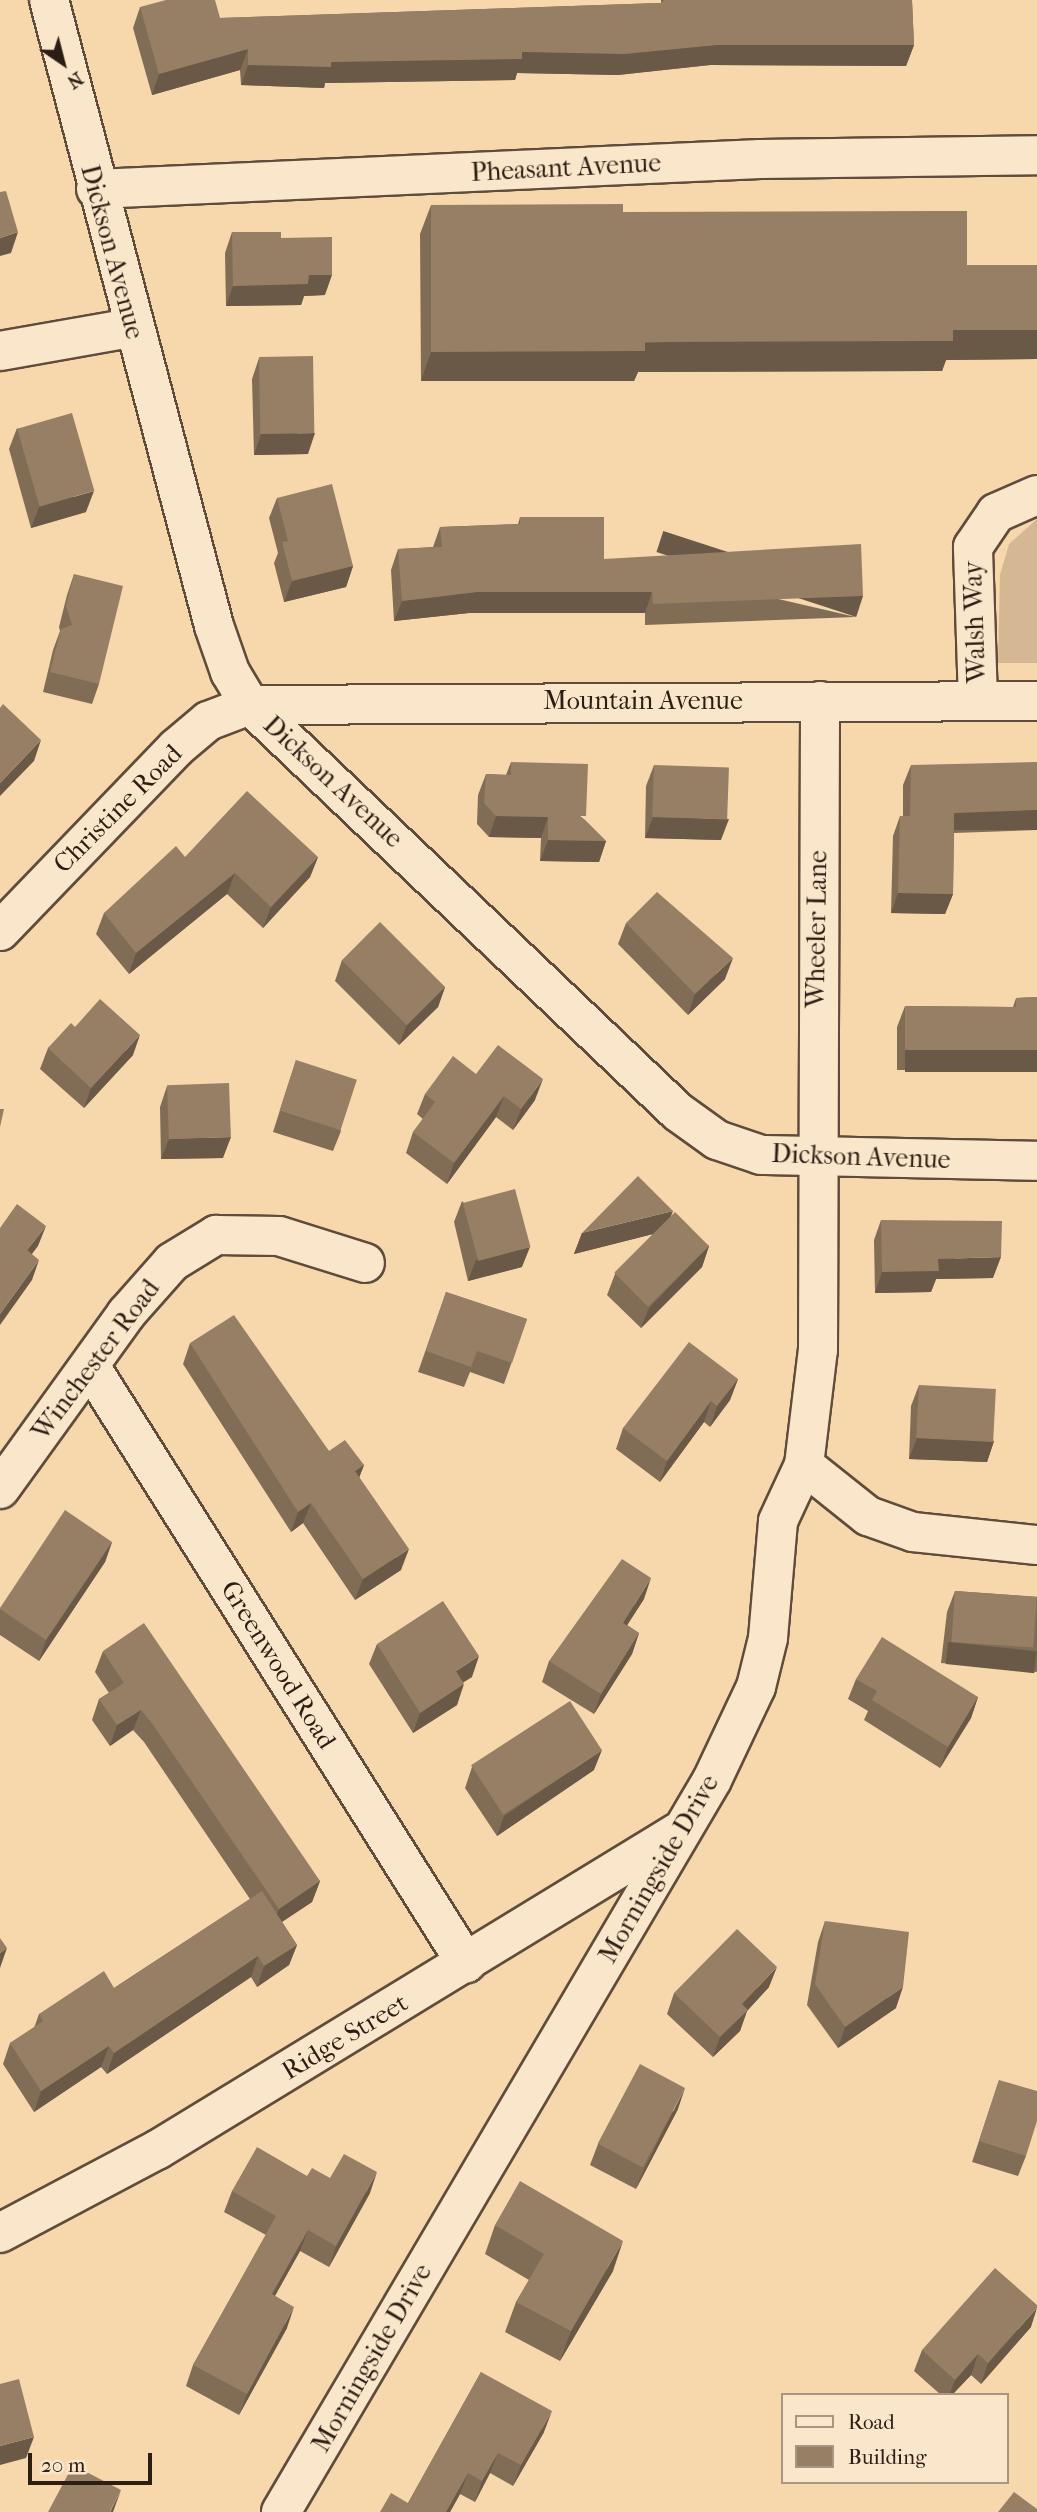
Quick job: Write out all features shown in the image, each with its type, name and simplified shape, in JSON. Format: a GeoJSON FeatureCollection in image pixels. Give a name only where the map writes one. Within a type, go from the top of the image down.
{"type":"FeatureCollection","features":[{"type":"Feature","properties":{"kind":"street","name":"Dickson Avenue"},"geometry":{"type":"LineString","coordinates":[[49,0],[131,328],[214,626],[250,705],[678,1112],[717,1140],[761,1155],[1037,1161]]}},
{"type":"Feature","properties":{"kind":"street","name":"Pheasant Avenue"},"geometry":{"type":"LineString","coordinates":[[96,189],[760,159],[1037,155]]}},
{"type":"Feature","properties":{"kind":"street"},"geometry":{"type":"LineString","coordinates":[[0,351],[131,328]]}},
{"type":"Feature","properties":{"kind":"street","name":"Walsh Way"},"geometry":{"type":"LineString","coordinates":[[978,700],[973,547],[996,513],[1037,495]]}},
{"type":"Feature","properties":{"kind":"street","name":"Wheeler Lane"},"geometry":{"type":"LineString","coordinates":[[814,1157],[820,701]]}},
{"type":"Feature","properties":{"kind":"street","name":"Mountain Avenue"},"geometry":{"type":"LineString","coordinates":[[250,705],[1037,701]]}},
{"type":"Feature","properties":{"kind":"street","name":"Christine Road"},"geometry":{"type":"LineString","coordinates":[[0,931],[176,748],[208,721],[250,705]]}},
{"type":"Feature","properties":{"kind":"street","name":"Morningside Drive"},"geometry":{"type":"LineString","coordinates":[[281,2512],[738,1734],[755,1687],[768,1638],[778,1521],[804,1465],[818,1350],[814,1157]]}},
{"type":"Feature","properties":{"kind":"street","name":"Winchester Road"},"geometry":{"type":"LineString","coordinates":[[0,1489],[90,1366],[172,1262],[216,1235],[279,1236],[365,1263]]}},
{"type":"Feature","properties":{"kind":"street","name":"Greenwood Road"},"geometry":{"type":"LineString","coordinates":[[90,1366],[466,1963]]}},
{"type":"Feature","properties":{"kind":"street"},"geometry":{"type":"LineString","coordinates":[[804,1465],[856,1509],[913,1532],[1037,1545]]}},
{"type":"Feature","properties":{"kind":"street","name":"Ridge Street"},"geometry":{"type":"LineString","coordinates":[[0,2233],[158,2150],[683,1829]]}},
{"type":"Feature","properties":{"kind":"shaded area"},"geometry":{"type":"Polygon","coordinates":[[[1037,519],[1037,663],[998,663],[1000,575],[1009,544],[1037,519]]]}},
{"type":"Feature","properties":{"kind":"building"},"geometry":{"type":"Polygon","coordinates":[[[166,0],[215,0],[220,18],[661,3],[665,0],[912,0],[914,45],[717,45],[625,54],[522,52],[522,59],[331,62],[331,67],[248,65],[248,49],[159,74],[140,7],[166,0]]]}},
{"type":"Feature","properties":{"kind":"building"},"geometry":{"type":"Polygon","coordinates":[[[6,191],[18,232],[0,238],[0,192],[6,191]]]}},
{"type":"Feature","properties":{"kind":"building"},"geometry":{"type":"Polygon","coordinates":[[[623,204],[623,212],[967,211],[967,265],[1037,265],[1037,330],[953,330],[953,341],[645,342],[645,351],[431,352],[431,205],[623,204]]]}},
{"type":"Feature","properties":{"kind":"building"},"geometry":{"type":"Polygon","coordinates":[[[232,232],[281,232],[281,238],[332,237],[332,275],[309,275],[308,284],[233,286],[232,232]]]}},
{"type":"Feature","properties":{"kind":"building"},"geometry":{"type":"Polygon","coordinates":[[[313,356],[314,433],[260,434],[259,357],[313,356]]]}},
{"type":"Feature","properties":{"kind":"building"},"geometry":{"type":"Polygon","coordinates":[[[72,413],[94,491],[40,507],[17,429],[72,413]]]}},
{"type":"Feature","properties":{"kind":"building"},"geometry":{"type":"Polygon","coordinates":[[[332,484],[353,566],[292,581],[282,542],[288,541],[277,498],[332,484]]]}},
{"type":"Feature","properties":{"kind":"building"},"geometry":{"type":"Polygon","coordinates":[[[520,517],[604,517],[604,559],[861,544],[863,596],[653,604],[652,592],[477,592],[402,601],[398,549],[442,547],[440,527],[520,524],[520,517]]]}},
{"type":"Feature","properties":{"kind":"building"},"geometry":{"type":"Polygon","coordinates":[[[74,574],[123,586],[99,684],[50,672],[61,629],[72,625],[66,606],[74,574]]]}},
{"type":"Feature","properties":{"kind":"building"},"geometry":{"type":"Polygon","coordinates":[[[3,704],[41,740],[0,783],[0,708],[3,704]]]}},
{"type":"Feature","properties":{"kind":"building"},"geometry":{"type":"Polygon","coordinates":[[[511,762],[588,764],[586,816],[580,816],[606,841],[548,840],[548,817],[496,816],[484,803],[486,774],[511,775],[511,762]]]}},
{"type":"Feature","properties":{"kind":"building"},"geometry":{"type":"Polygon","coordinates":[[[1037,762],[1037,810],[954,813],[953,894],[898,893],[900,816],[910,816],[911,765],[1037,762]]]}},
{"type":"Feature","properties":{"kind":"building"},"geometry":{"type":"Polygon","coordinates":[[[654,765],[729,768],[727,820],[652,817],[654,765]]]}},
{"type":"Feature","properties":{"kind":"building"},"geometry":{"type":"Polygon","coordinates":[[[247,791],[318,857],[271,907],[235,873],[136,953],[104,913],[176,846],[185,857],[247,791]]]}},
{"type":"Feature","properties":{"kind":"building"},"geometry":{"type":"Polygon","coordinates":[[[657,892],[733,958],[695,994],[626,923],[657,892]]]}},
{"type":"Feature","properties":{"kind":"building"},"geometry":{"type":"Polygon","coordinates":[[[380,922],[445,987],[407,1025],[342,960],[380,922]]]}},
{"type":"Feature","properties":{"kind":"building"},"geometry":{"type":"Polygon","coordinates":[[[1037,997],[1037,1050],[905,1050],[905,1006],[1016,1007],[1016,998],[1037,997]]]}},
{"type":"Feature","properties":{"kind":"building"},"geometry":{"type":"Polygon","coordinates":[[[100,999],[140,1035],[91,1088],[48,1048],[71,1023],[75,1027],[100,999]]]}},
{"type":"Feature","properties":{"kind":"building"},"geometry":{"type":"Polygon","coordinates":[[[498,1045],[543,1079],[521,1109],[504,1096],[454,1163],[413,1132],[435,1102],[425,1094],[453,1056],[476,1074],[498,1045]]]}},
{"type":"Feature","properties":{"kind":"building"},"geometry":{"type":"Polygon","coordinates":[[[296,1060],[357,1080],[340,1130],[280,1110],[296,1060]]]}},
{"type":"Feature","properties":{"kind":"building"},"geometry":{"type":"Polygon","coordinates":[[[229,1083],[231,1137],[169,1139],[167,1085],[229,1083]]]}},
{"type":"Feature","properties":{"kind":"building"},"geometry":{"type":"Polygon","coordinates":[[[0,1109],[4,1109],[0,1127],[0,1109]]]}},
{"type":"Feature","properties":{"kind":"building"},"geometry":{"type":"Polygon","coordinates":[[[638,1176],[673,1211],[582,1233],[638,1176]]]}},
{"type":"Feature","properties":{"kind":"building"},"geometry":{"type":"Polygon","coordinates":[[[515,1189],[531,1247],[478,1261],[463,1203],[515,1189]]]}},
{"type":"Feature","properties":{"kind":"building"},"geometry":{"type":"Polygon","coordinates":[[[17,1204],[46,1226],[27,1250],[39,1260],[0,1314],[0,1228],[17,1204]]]}},
{"type":"Feature","properties":{"kind":"building"},"geometry":{"type":"Polygon","coordinates":[[[675,1212],[709,1246],[648,1307],[614,1273],[675,1212]]]}},
{"type":"Feature","properties":{"kind":"building"},"geometry":{"type":"Polygon","coordinates":[[[881,1220],[1002,1221],[1001,1257],[938,1259],[939,1271],[882,1272],[881,1220]]]}},
{"type":"Feature","properties":{"kind":"building"},"geometry":{"type":"Polygon","coordinates":[[[446,1292],[527,1319],[512,1363],[477,1351],[471,1367],[426,1351],[446,1292]]]}},
{"type":"Feature","properties":{"kind":"building"},"geometry":{"type":"Polygon","coordinates":[[[234,1315],[329,1451],[345,1440],[364,1465],[355,1471],[409,1549],[363,1579],[311,1503],[298,1512],[190,1343],[234,1315]]]}},
{"type":"Feature","properties":{"kind":"building"},"geometry":{"type":"Polygon","coordinates":[[[689,1342],[738,1379],[717,1406],[711,1401],[667,1461],[623,1428],[689,1342]]]}},
{"type":"Feature","properties":{"kind":"building"},"geometry":{"type":"Polygon","coordinates":[[[919,1385],[996,1389],[993,1442],[916,1438],[919,1385]]]}},
{"type":"Feature","properties":{"kind":"building"},"geometry":{"type":"Polygon","coordinates":[[[65,1510],[112,1542],[46,1640],[0,1608],[65,1510]]]}},
{"type":"Feature","properties":{"kind":"building"},"geometry":{"type":"Polygon","coordinates":[[[622,1559],[651,1578],[623,1623],[639,1633],[601,1694],[549,1661],[622,1559]]]}},
{"type":"Feature","properties":{"kind":"building"},"geometry":{"type":"Polygon","coordinates":[[[955,1591],[1037,1597],[1033,1648],[951,1642],[955,1591]]]}},
{"type":"Feature","properties":{"kind":"building"},"geometry":{"type":"Polygon","coordinates":[[[443,1601],[479,1656],[456,1671],[464,1684],[420,1713],[377,1644],[443,1601]]]}},
{"type":"Feature","properties":{"kind":"building"},"geometry":{"type":"Polygon","coordinates":[[[144,1623],[320,1881],[279,1909],[141,1710],[117,1725],[99,1699],[124,1683],[103,1651],[144,1623]]]}},
{"type":"Feature","properties":{"kind":"building"},"geometry":{"type":"Polygon","coordinates":[[[882,1637],[978,1697],[948,1747],[872,1700],[877,1691],[856,1679],[882,1637]]]}},
{"type":"Feature","properties":{"kind":"building"},"geometry":{"type":"Polygon","coordinates":[[[570,1701],[602,1750],[503,1815],[471,1765],[570,1701]]]}},
{"type":"Feature","properties":{"kind":"building"},"geometry":{"type":"Polygon","coordinates":[[[262,1891],[297,1945],[264,1966],[258,1956],[114,2053],[109,2046],[41,2091],[10,2043],[43,2021],[39,2014],[104,1971],[114,1988],[262,1891]]]}},
{"type":"Feature","properties":{"kind":"building"},"geometry":{"type":"Polygon","coordinates":[[[825,1921],[909,1932],[903,1987],[845,2027],[815,1984],[825,1921]]]}},
{"type":"Feature","properties":{"kind":"building"},"geometry":{"type":"Polygon","coordinates":[[[737,1929],[777,1967],[742,2004],[748,2010],[720,2037],[674,1993],[737,1929]]]}},
{"type":"Feature","properties":{"kind":"building"},"geometry":{"type":"Polygon","coordinates":[[[0,1938],[7,1948],[0,1953],[0,1938]]]}},
{"type":"Feature","properties":{"kind":"building"},"geometry":{"type":"Polygon","coordinates":[[[640,2064],[685,2088],[643,2167],[598,2143],[640,2064]]]}},
{"type":"Feature","properties":{"kind":"building"},"geometry":{"type":"Polygon","coordinates":[[[999,2080],[1037,2091],[1037,2121],[1026,2156],[979,2141],[999,2080]]]}},
{"type":"Feature","properties":{"kind":"building"},"geometry":{"type":"Polygon","coordinates":[[[257,2147],[307,2176],[312,2168],[330,2178],[344,2154],[377,2172],[336,2246],[308,2230],[272,2294],[294,2307],[247,2394],[193,2365],[276,2216],[232,2191],[257,2147]]]}},
{"type":"Feature","properties":{"kind":"building"},"geometry":{"type":"Polygon","coordinates":[[[520,2181],[623,2241],[571,2331],[516,2302],[544,2254],[495,2225],[520,2181]]]}},
{"type":"Feature","properties":{"kind":"building"},"geometry":{"type":"Polygon","coordinates":[[[995,2268],[1037,2305],[1037,2308],[988,2363],[978,2354],[955,2380],[922,2350],[995,2268]]]}},
{"type":"Feature","properties":{"kind":"building"},"geometry":{"type":"Polygon","coordinates":[[[481,2372],[552,2411],[521,2465],[498,2453],[482,2481],[468,2473],[446,2512],[380,2512],[391,2493],[408,2503],[481,2372]]]}},
{"type":"Feature","properties":{"kind":"building"},"geometry":{"type":"Polygon","coordinates":[[[19,2379],[34,2437],[0,2446],[0,2384],[19,2379]]]}},
{"type":"Feature","properties":{"kind":"building"},"geometry":{"type":"Polygon","coordinates":[[[73,2465],[121,2490],[110,2511],[112,2512],[48,2512],[73,2465]]]}},
{"type":"Feature","properties":{"kind":"building"},"geometry":{"type":"Polygon","coordinates":[[[1014,2492],[1037,2509],[1037,2512],[998,2512],[1014,2492]]]}}]}
